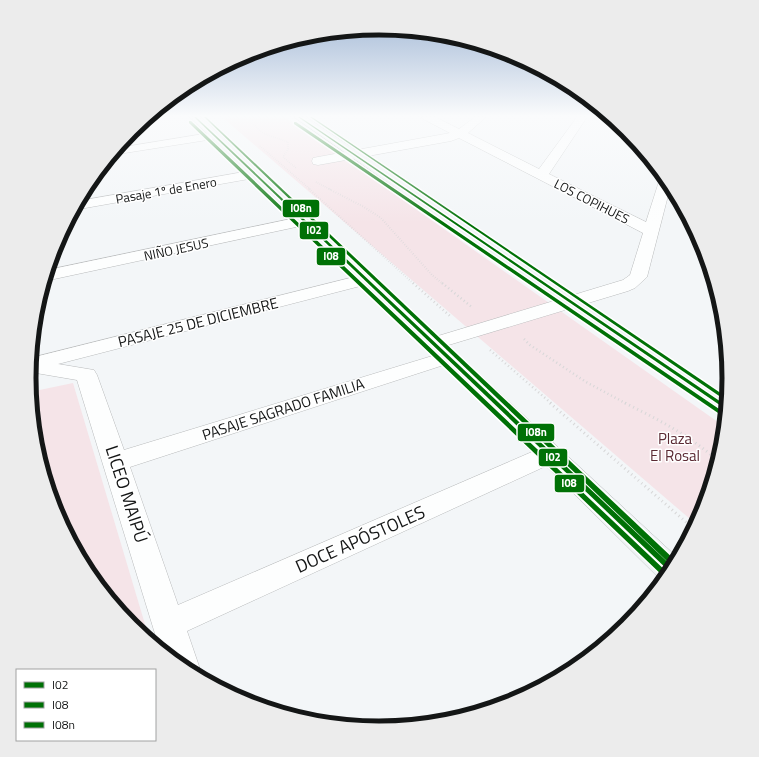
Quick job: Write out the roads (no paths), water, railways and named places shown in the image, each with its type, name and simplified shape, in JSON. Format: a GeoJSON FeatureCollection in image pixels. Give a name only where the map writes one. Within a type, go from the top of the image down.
{"type":"FeatureCollection","features":[{"type":"Feature","properties":{"kind":"street"},"geometry":{"type":"LineString","coordinates":[[233,152],[442,350],[667,566]]}},
{"type":"Feature","properties":{"kind":"street"},"geometry":{"type":"LineString","coordinates":[[352,152],[722,404]]}},
{"type":"Feature","properties":{"kind":"street"},"geometry":{"type":"LineString","coordinates":[[318,161],[371,152]]}},
{"type":"Feature","properties":{"kind":"street","name":"LOS COPIHUES"},"geometry":{"type":"LineString","coordinates":[[496,152],[651,231]]}},
{"type":"Feature","properties":{"kind":"street"},"geometry":{"type":"LineString","coordinates":[[542,176],[558,152]]}},
{"type":"Feature","properties":{"kind":"street","name":"Pasaje 1º de Enero"},"geometry":{"type":"LineString","coordinates":[[83,205],[255,174]]}},
{"type":"Feature","properties":{"kind":"street"},"geometry":{"type":"LineString","coordinates":[[651,231],[664,186]]}},
{"type":"Feature","properties":{"kind":"street","name":"NIÑO JESUS"},"geometry":{"type":"LineString","coordinates":[[52,275],[305,221]]}},
{"type":"Feature","properties":{"kind":"street","name":"PASAJE SAGRADO FAMILIA"},"geometry":{"type":"LineString","coordinates":[[116,462],[442,350],[506,322],[622,287],[638,277],[651,231]]}},
{"type":"Feature","properties":{"kind":"street","name":"PASAJE 25 DE DICIEMBRE"},"geometry":{"type":"LineString","coordinates":[[37,363],[366,279]]}},
{"type":"Feature","properties":{"kind":"street","name":"LICEO MAIPÚ"},"geometry":{"type":"LineString","coordinates":[[37,366],[86,374],[179,657]]}},
{"type":"Feature","properties":{"kind":"street","name":"DOCE APÓSTOLES"},"geometry":{"type":"LineString","coordinates":[[169,624],[550,454]]}},
{"type":"Feature","properties":{"kind":"park label","name":"Plaza El Rosal"},"geometry":{"type":"Point","coordinates":[675,446]}}]}
